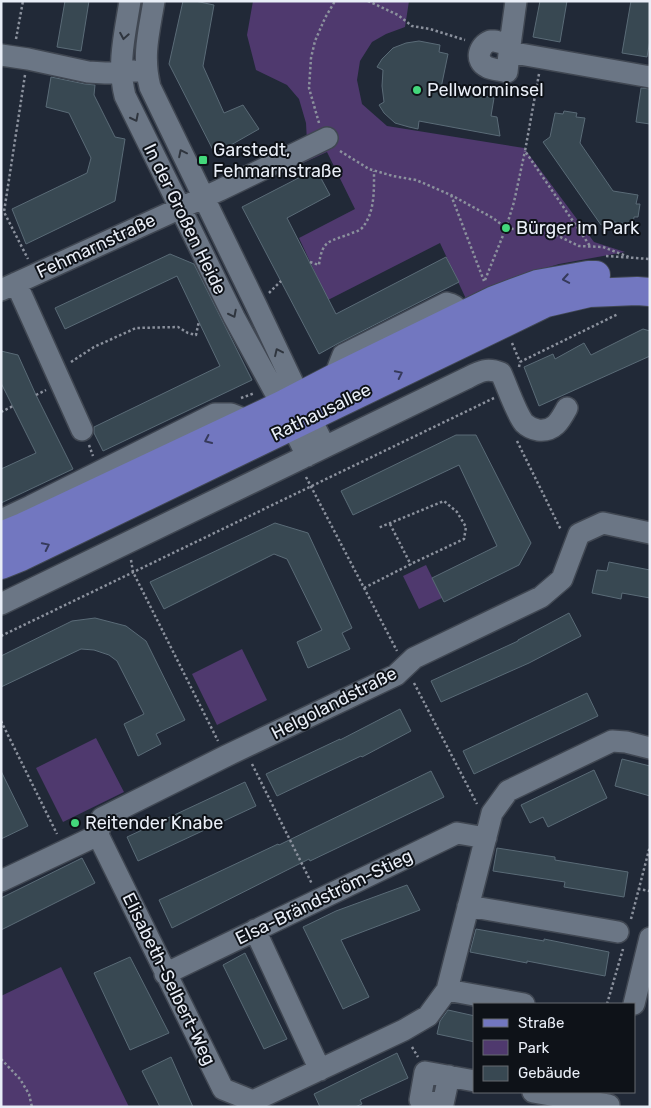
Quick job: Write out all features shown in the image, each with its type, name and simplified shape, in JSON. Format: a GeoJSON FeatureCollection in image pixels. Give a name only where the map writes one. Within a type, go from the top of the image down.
{"type":"FeatureCollection","features":[{"type":"Feature","properties":{"kind":"main road","name":"Rathausallee"},"geometry":{"type":"LineString","coordinates":[[1,536],[249,421],[296,411],[334,378],[494,300],[537,284],[588,275],[650,276]]}},
{"type":"Feature","properties":{"kind":"main road","name":"Rathausallee"},"geometry":{"type":"LineString","coordinates":[[1,565],[21,558],[124,508],[296,411],[460,345],[546,303],[590,292],[650,292]]}},
{"type":"Feature","properties":{"kind":"street","name":"In der Großen Heide"},"geometry":{"type":"LineString","coordinates":[[130,1],[121,54],[121,83],[125,96],[234,317],[296,411]]}},
{"type":"Feature","properties":{"kind":"street","name":"In der Großen Heide"},"geometry":{"type":"LineString","coordinates":[[154,1],[145,58],[150,87],[204,197],[296,411]]}},
{"type":"Feature","properties":{"kind":"street"},"geometry":{"type":"LineString","coordinates":[[482,46],[479,55],[483,64],[507,72],[516,1]]}},
{"type":"Feature","properties":{"kind":"street"},"geometry":{"type":"LineString","coordinates":[[510,48],[542,57],[650,77]]}},
{"type":"Feature","properties":{"kind":"street"},"geometry":{"type":"LineString","coordinates":[[1,55],[88,72],[146,70]]}},
{"type":"Feature","properties":{"kind":"street","name":"Fehmarnstraße"},"geometry":{"type":"LineString","coordinates":[[9,287],[327,138]]}},
{"type":"Feature","properties":{"kind":"street"},"geometry":{"type":"LineString","coordinates":[[9,287],[61,383],[82,430]]}},
{"type":"Feature","properties":{"kind":"street"},"geometry":{"type":"LineString","coordinates":[[460,345],[467,332],[467,325],[462,315]]}},
{"type":"Feature","properties":{"kind":"street"},"geometry":{"type":"LineString","coordinates":[[1,604],[487,370],[501,373],[525,424],[533,429],[544,430],[554,427],[560,421],[567,408]]}},
{"type":"Feature","properties":{"kind":"street"},"geometry":{"type":"LineString","coordinates":[[296,411],[310,455]]}},
{"type":"Feature","properties":{"kind":"street"},"geometry":{"type":"LineString","coordinates":[[1,520],[214,414],[231,414],[249,421]]}},
{"type":"Feature","properties":{"kind":"street"},"geometry":{"type":"LineString","coordinates":[[124,508],[132,540]]}},
{"type":"Feature","properties":{"kind":"street","name":"Helgolandstraße"},"geometry":{"type":"LineString","coordinates":[[98,835],[102,818],[396,675],[414,658],[541,597],[562,579],[579,534],[603,523],[650,534]]}},
{"type":"Feature","properties":{"kind":"street"},"geometry":{"type":"LineString","coordinates":[[253,1104],[404,1030],[428,1016],[447,990],[492,813],[508,791],[612,741],[626,742],[650,748]]}},
{"type":"Feature","properties":{"kind":"street","name":"Elsa-Brändström-Stieg"},"geometry":{"type":"LineString","coordinates":[[166,974],[457,833],[486,838]]}},
{"type":"Feature","properties":{"kind":"street"},"geometry":{"type":"LineString","coordinates":[[1,881],[98,835]]}},
{"type":"Feature","properties":{"kind":"street","name":"Elisabeth-Selbert-Weg"},"geometry":{"type":"LineString","coordinates":[[98,835],[223,1089],[253,1104]]}},
{"type":"Feature","properties":{"kind":"street"},"geometry":{"type":"LineString","coordinates":[[468,906],[618,932]]}},
{"type":"Feature","properties":{"kind":"street"},"geometry":{"type":"LineString","coordinates":[[255,930],[320,1070]]}},
{"type":"Feature","properties":{"kind":"street"},"geometry":{"type":"LineString","coordinates":[[634,1003],[650,938]]}},
{"type":"Feature","properties":{"kind":"street"},"geometry":{"type":"LineString","coordinates":[[447,990],[518,1003]]}},
{"type":"Feature","properties":{"kind":"street"},"geometry":{"type":"LineString","coordinates":[[449,1076],[443,1104],[420,1100],[425,1072],[449,1076],[473,1081]]}},
{"type":"Feature","properties":{"kind":"street"},"geometry":{"type":"LineString","coordinates":[[542,1093],[610,1101]]}},
{"type":"Feature","properties":{"kind":"path"},"geometry":{"type":"LineString","coordinates":[[23,1],[15,43],[28,59],[4,212],[36,274]]}},
{"type":"Feature","properties":{"kind":"path"},"geometry":{"type":"LineString","coordinates":[[329,1],[335,2],[325,18],[315,42],[311,58],[308,88],[321,130],[334,147],[369,170],[416,180],[451,195],[493,218],[506,228],[554,234],[579,246],[603,246],[629,257],[650,259]]}},
{"type":"Feature","properties":{"kind":"path"},"geometry":{"type":"LineString","coordinates":[[368,1],[398,15],[412,26],[430,29],[482,46]]}},
{"type":"Feature","properties":{"kind":"path"},"geometry":{"type":"LineString","coordinates":[[451,195],[484,282],[506,228],[514,202],[542,57]]}},
{"type":"Feature","properties":{"kind":"path"},"geometry":{"type":"LineString","coordinates":[[525,151],[590,246]]}},
{"type":"Feature","properties":{"kind":"path"},"geometry":{"type":"LineString","coordinates":[[310,262],[319,265],[320,253],[331,240],[339,239],[361,230],[372,208],[374,171]]}},
{"type":"Feature","properties":{"kind":"path"},"geometry":{"type":"LineString","coordinates":[[520,362],[599,322],[621,313]]}},
{"type":"Feature","properties":{"kind":"path"},"geometry":{"type":"LineString","coordinates":[[36,395],[61,383],[67,364],[107,341],[136,328],[178,327],[196,335],[199,321]]}},
{"type":"Feature","properties":{"kind":"path"},"geometry":{"type":"LineString","coordinates":[[1,636],[518,386],[520,362],[504,324]]}},
{"type":"Feature","properties":{"kind":"path"},"geometry":{"type":"LineString","coordinates":[[1,412],[13,406]]}},
{"type":"Feature","properties":{"kind":"path"},"geometry":{"type":"LineString","coordinates":[[82,430],[100,472]]}},
{"type":"Feature","properties":{"kind":"path"},"geometry":{"type":"LineString","coordinates":[[516,440],[572,552]]}},
{"type":"Feature","properties":{"kind":"path"},"geometry":{"type":"LineString","coordinates":[[310,455],[312,486],[480,810],[492,813]]}},
{"type":"Feature","properties":{"kind":"path"},"geometry":{"type":"LineString","coordinates":[[364,588],[464,539],[466,527],[457,512],[444,500],[378,528]]}},
{"type":"Feature","properties":{"kind":"path"},"geometry":{"type":"LineString","coordinates":[[390,524],[411,565]]}},
{"type":"Feature","properties":{"kind":"path"},"geometry":{"type":"LineString","coordinates":[[132,540],[131,560],[133,572],[320,899]]}},
{"type":"Feature","properties":{"kind":"path"},"geometry":{"type":"LineString","coordinates":[[1,721],[66,851]]}},
{"type":"Feature","properties":{"kind":"path"},"geometry":{"type":"LineString","coordinates":[[638,889],[650,891]]}},
{"type":"Feature","properties":{"kind":"path"},"geometry":{"type":"LineString","coordinates":[[404,1030],[425,1072]]}},
{"type":"Feature","properties":{"kind":"path"},"geometry":{"type":"LineString","coordinates":[[1,1059],[20,1079],[29,1094],[32,1107]]}},
{"type":"Feature","properties":{"kind":"green space"},"geometry":{"type":"Polygon","coordinates":[[[253,1],[409,1],[405,27],[372,42],[360,61],[357,80],[362,104],[387,126],[524,148],[594,242],[625,252],[559,264],[529,273],[467,301],[440,243],[328,300],[299,238],[355,209],[327,152],[303,163],[307,142],[306,123],[299,99],[287,85],[256,70],[247,35],[253,1]]]}},
{"type":"Feature","properties":{"kind":"green space"},"geometry":{"type":"Polygon","coordinates":[[[426,565],[442,598],[419,609],[403,576],[426,565]]]}},
{"type":"Feature","properties":{"kind":"green space"},"geometry":{"type":"Polygon","coordinates":[[[242,649],[267,700],[217,725],[192,674],[242,649]]]}},
{"type":"Feature","properties":{"kind":"green space"},"geometry":{"type":"Polygon","coordinates":[[[96,738],[124,792],[63,822],[36,768],[96,738]]]}},
{"type":"Feature","properties":{"kind":"green space"},"geometry":{"type":"Polygon","coordinates":[[[61,967],[129,1107],[1,1107],[1,996],[61,967]]]}},
{"type":"Feature","properties":{"kind":"building"},"geometry":{"type":"Polygon","coordinates":[[[65,1],[89,1],[81,51],[57,47],[65,1]]]}},
{"type":"Feature","properties":{"kind":"building"},"geometry":{"type":"Polygon","coordinates":[[[183,1],[195,1],[214,5],[203,66],[224,113],[243,105],[259,129],[215,154],[169,64],[183,1]]]}},
{"type":"Feature","properties":{"kind":"building"},"geometry":{"type":"Polygon","coordinates":[[[540,1],[567,1],[560,42],[533,37],[540,1]]]}},
{"type":"Feature","properties":{"kind":"building"},"geometry":{"type":"Polygon","coordinates":[[[631,1],[650,1],[650,40],[647,57],[622,53],[631,1]]]}},
{"type":"Feature","properties":{"kind":"building","name":"Pellworminsel"},"geometry":{"type":"Polygon","coordinates":[[[419,41],[440,45],[439,52],[448,54],[441,88],[494,98],[491,116],[497,117],[500,136],[419,121],[418,129],[395,123],[384,113],[379,105],[384,102],[383,70],[377,67],[393,48],[419,41]]]}},
{"type":"Feature","properties":{"kind":"building"},"geometry":{"type":"Polygon","coordinates":[[[51,77],[95,85],[94,95],[115,137],[125,139],[115,201],[26,244],[12,209],[87,173],[91,158],[69,113],[46,107],[51,77]]]}},
{"type":"Feature","properties":{"kind":"building"},"geometry":{"type":"Polygon","coordinates":[[[641,88],[650,89],[650,124],[636,122],[641,88]]]}},
{"type":"Feature","properties":{"kind":"building"},"geometry":{"type":"Polygon","coordinates":[[[564,111],[577,113],[576,117],[585,118],[580,143],[613,191],[638,195],[636,204],[640,204],[638,217],[634,217],[633,225],[608,221],[601,225],[543,142],[550,137],[555,113],[563,114],[564,111]]]}},
{"type":"Feature","properties":{"kind":"building"},"geometry":{"type":"Polygon","coordinates":[[[316,169],[330,195],[287,218],[336,314],[446,257],[459,282],[319,354],[242,207],[316,169]]]}},
{"type":"Feature","properties":{"kind":"building"},"geometry":{"type":"Polygon","coordinates":[[[170,254],[194,264],[252,380],[103,451],[94,433],[94,427],[220,366],[177,276],[65,329],[55,308],[170,254]]]}},
{"type":"Feature","properties":{"kind":"building"},"geometry":{"type":"Polygon","coordinates":[[[643,329],[650,331],[650,356],[539,406],[524,367],[553,354],[555,359],[584,343],[591,355],[643,329]]]}},
{"type":"Feature","properties":{"kind":"building"},"geometry":{"type":"Polygon","coordinates":[[[1,351],[18,355],[73,469],[1,503],[1,469],[36,453],[1,383],[1,351]]]}},
{"type":"Feature","properties":{"kind":"building"},"geometry":{"type":"Polygon","coordinates":[[[456,435],[476,435],[531,543],[519,565],[444,602],[432,578],[497,546],[459,465],[353,515],[341,491],[456,435]]]}},
{"type":"Feature","properties":{"kind":"building"},"geometry":{"type":"Polygon","coordinates":[[[275,523],[308,533],[352,628],[342,633],[350,649],[308,668],[297,642],[322,630],[287,559],[274,554],[164,609],[150,582],[275,523]]]}},
{"type":"Feature","properties":{"kind":"building"},"geometry":{"type":"Polygon","coordinates":[[[609,562],[650,570],[650,598],[622,593],[621,599],[592,593],[597,570],[607,571],[609,562]]]}},
{"type":"Feature","properties":{"kind":"building"},"geometry":{"type":"Polygon","coordinates":[[[569,613],[581,636],[529,663],[441,702],[431,681],[518,641],[569,613]]]}},
{"type":"Feature","properties":{"kind":"building"},"geometry":{"type":"Polygon","coordinates":[[[95,618],[126,626],[146,641],[185,720],[156,734],[161,744],[138,756],[124,724],[144,714],[117,661],[109,655],[94,650],[81,649],[1,687],[1,656],[72,621],[95,618]]]}},
{"type":"Feature","properties":{"kind":"building"},"geometry":{"type":"Polygon","coordinates":[[[587,693],[598,716],[474,774],[463,751],[587,693]]]}},
{"type":"Feature","properties":{"kind":"building"},"geometry":{"type":"Polygon","coordinates":[[[400,709],[411,731],[362,757],[277,796],[266,774],[340,740],[400,709]]]}},
{"type":"Feature","properties":{"kind":"building"},"geometry":{"type":"Polygon","coordinates":[[[622,759],[650,766],[650,796],[615,786],[622,759]]]}},
{"type":"Feature","properties":{"kind":"building"},"geometry":{"type":"Polygon","coordinates":[[[594,770],[607,798],[548,827],[543,817],[530,823],[521,805],[594,770]]]}},
{"type":"Feature","properties":{"kind":"building"},"geometry":{"type":"Polygon","coordinates":[[[1,771],[28,826],[1,839],[1,771]]]}},
{"type":"Feature","properties":{"kind":"building"},"geometry":{"type":"Polygon","coordinates":[[[431,771],[444,797],[310,861],[309,859],[172,928],[159,900],[279,845],[431,771]]]}},
{"type":"Feature","properties":{"kind":"building"},"geometry":{"type":"Polygon","coordinates":[[[245,782],[256,806],[138,861],[127,837],[245,782]]]}},
{"type":"Feature","properties":{"kind":"building"},"geometry":{"type":"Polygon","coordinates":[[[497,848],[555,857],[555,860],[628,872],[624,897],[564,887],[565,882],[493,871],[497,848]]]}},
{"type":"Feature","properties":{"kind":"building"},"geometry":{"type":"Polygon","coordinates":[[[82,858],[95,883],[1,930],[1,898],[82,858]]]}},
{"type":"Feature","properties":{"kind":"building"},"geometry":{"type":"Polygon","coordinates":[[[407,885],[420,910],[341,940],[369,997],[343,1009],[303,927],[336,911],[407,885]]]}},
{"type":"Feature","properties":{"kind":"building"},"geometry":{"type":"Polygon","coordinates":[[[476,929],[544,941],[544,939],[609,952],[605,976],[470,952],[476,929]]]}},
{"type":"Feature","properties":{"kind":"building"},"geometry":{"type":"Polygon","coordinates":[[[245,953],[287,1039],[264,1049],[223,965],[245,953]]]}},
{"type":"Feature","properties":{"kind":"building"},"geometry":{"type":"Polygon","coordinates":[[[130,957],[169,1033],[130,1050],[94,973],[130,957]]]}},
{"type":"Feature","properties":{"kind":"building"},"geometry":{"type":"Polygon","coordinates":[[[448,1010],[473,1016],[473,1042],[437,1034],[440,1021],[448,1010]]]}},
{"type":"Feature","properties":{"kind":"building"},"geometry":{"type":"Polygon","coordinates":[[[397,1053],[408,1078],[360,1100],[362,1104],[355,1107],[320,1107],[314,1094],[397,1053]]]}},
{"type":"Feature","properties":{"kind":"building"},"geometry":{"type":"Polygon","coordinates":[[[171,1057],[193,1107],[160,1107],[142,1071],[171,1057]]]}},
{"type":"Feature","properties":{"kind":"place","name":"Pellworminsel"},"geometry":{"type":"Point","coordinates":[417,90]}},
{"type":"Feature","properties":{"kind":"place","name":"Garstedt, Fehmarnstraße"},"geometry":{"type":"Point","coordinates":[203,160]}},
{"type":"Feature","properties":{"kind":"place","name":"Bürger im Park"},"geometry":{"type":"Point","coordinates":[506,228]}},
{"type":"Feature","properties":{"kind":"place","name":"Reitender Knabe"},"geometry":{"type":"Point","coordinates":[75,823]}}]}
